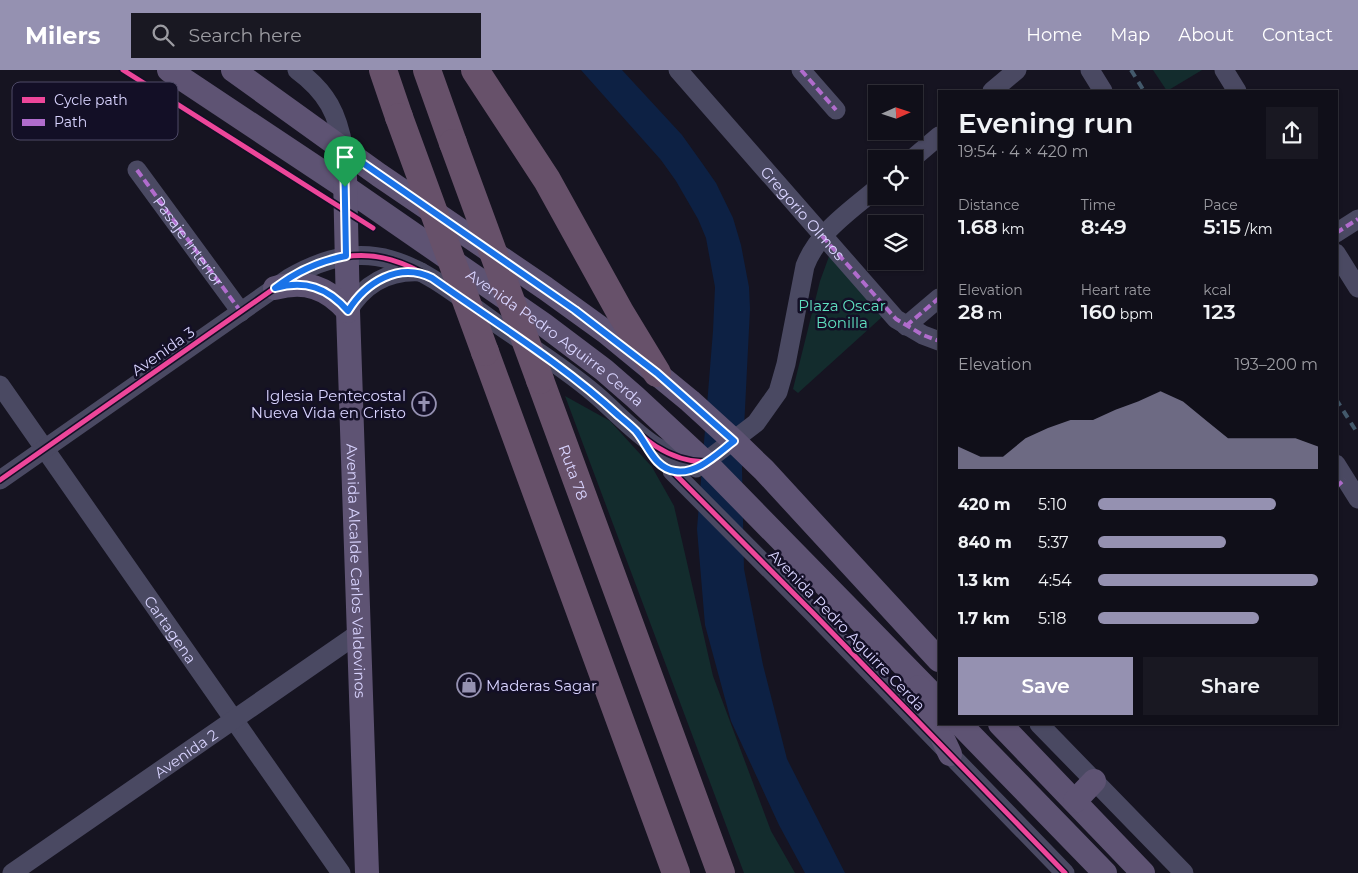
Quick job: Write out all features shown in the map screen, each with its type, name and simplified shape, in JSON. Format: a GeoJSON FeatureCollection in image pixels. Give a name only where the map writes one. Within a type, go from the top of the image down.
{"type":"FeatureCollection","features":[{"type":"Feature","properties":{"kind":"highway"},"geometry":{"type":"LineString","coordinates":[[383,70],[676,873]]}},
{"type":"Feature","properties":{"kind":"highway","name":"Ruta 78"},"geometry":{"type":"LineString","coordinates":[[427,70],[721,873]]}},
{"type":"Feature","properties":{"kind":"highway"},"geometry":{"type":"LineString","coordinates":[[475,70],[547,180],[620,312],[657,373]]}},
{"type":"Feature","properties":{"kind":"main road","name":"Avenida Pedro Aguirre Cerda"},"geometry":{"type":"LineString","coordinates":[[169,70],[345,187],[510,300],[574,347],[635,397],[686,466],[751,509],[938,700]]}},
{"type":"Feature","properties":{"kind":"main road","name":"Avenida Pedro Aguirre Cerda"},"geometry":{"type":"LineString","coordinates":[[233,70],[344,150],[568,304],[657,373],[755,462],[937,658]]}},
{"type":"Feature","properties":{"kind":"main road","name":"Avenida Alcalde Carlos Valdovinos"},"geometry":{"type":"LineString","coordinates":[[344,150],[367,873]]}},
{"type":"Feature","properties":{"kind":"main road"},"geometry":{"type":"LineString","coordinates":[[275,288],[298,284],[321,289],[331,295],[348,311]]}},
{"type":"Feature","properties":{"kind":"main road"},"geometry":{"type":"LineString","coordinates":[[914,676],[950,754]]}},
{"type":"Feature","properties":{"kind":"main road"},"geometry":{"type":"LineString","coordinates":[[961,725],[1105,873]]}},
{"type":"Feature","properties":{"kind":"main road"},"geometry":{"type":"LineString","coordinates":[[1001,725],[1143,873]]}},
{"type":"Feature","properties":{"kind":"main road"},"geometry":{"type":"LineString","coordinates":[[1075,801],[1094,781]]}},
{"type":"Feature","properties":{"kind":"street"},"geometry":{"type":"LineString","coordinates":[[297,70],[316,86],[328,100],[338,122],[344,150]]}},
{"type":"Feature","properties":{"kind":"street","name":"Gregorio Olmos"},"geometry":{"type":"LineString","coordinates":[[678,70],[896,320],[938,341]]}},
{"type":"Feature","properties":{"kind":"street"},"geometry":{"type":"LineString","coordinates":[[801,70],[836,110]]}},
{"type":"Feature","properties":{"kind":"street"},"geometry":{"type":"LineString","coordinates":[[993,90],[1017,70]]}},
{"type":"Feature","properties":{"kind":"street"},"geometry":{"type":"LineString","coordinates":[[1090,70],[1102,90]]}},
{"type":"Feature","properties":{"kind":"street"},"geometry":{"type":"LineString","coordinates":[[1224,70],[1236,90]]}},
{"type":"Feature","properties":{"kind":"street"},"geometry":{"type":"LineString","coordinates":[[923,150],[938,137]]}},
{"type":"Feature","properties":{"kind":"street","name":"Pasaje Interior"},"geometry":{"type":"LineString","coordinates":[[137,170],[240,312]]}},
{"type":"Feature","properties":{"kind":"street"},"geometry":{"type":"LineString","coordinates":[[686,466],[734,441],[756,423],[778,392],[786,364],[810,253],[822,236],[868,196]]}},
{"type":"Feature","properties":{"kind":"street"},"geometry":{"type":"LineString","coordinates":[[1338,232],[1358,219]]}},
{"type":"Feature","properties":{"kind":"street","name":"Avenida 3"},"geometry":{"type":"LineString","coordinates":[[0,480],[304,269],[320,262],[346,256],[386,258],[405,264],[432,278],[595,394],[649,443],[686,466]]}},
{"type":"Feature","properties":{"kind":"street"},"geometry":{"type":"LineString","coordinates":[[1338,256],[1358,288]]}},
{"type":"Feature","properties":{"kind":"street"},"geometry":{"type":"LineString","coordinates":[[348,311],[359,294],[375,282],[402,272],[422,272]]}},
{"type":"Feature","properties":{"kind":"street"},"geometry":{"type":"LineString","coordinates":[[906,326],[938,299]]}},
{"type":"Feature","properties":{"kind":"street","name":"Cartagena"},"geometry":{"type":"LineString","coordinates":[[0,384],[342,873]]}},
{"type":"Feature","properties":{"kind":"street","name":"Avenida Pedro Aguirre Cerda"},"geometry":{"type":"LineString","coordinates":[[686,466],[756,556],[814,613],[1065,873]]}},
{"type":"Feature","properties":{"kind":"street"},"geometry":{"type":"LineString","coordinates":[[1339,477],[1358,499]]}},
{"type":"Feature","properties":{"kind":"street","name":"Avenida 2"},"geometry":{"type":"LineString","coordinates":[[12,873],[359,633]]}},
{"type":"Feature","properties":{"kind":"street"},"geometry":{"type":"LineString","coordinates":[[1040,725],[1184,873]]}},
{"type":"Feature","properties":{"kind":"green space"},"geometry":{"type":"Polygon","coordinates":[[[1153,70],[1202,70],[1169,90],[1166,90],[1153,70]]]}},
{"type":"Feature","properties":{"kind":"green space","name":"Plaza Oscar Bonilla"},"geometry":{"type":"Polygon","coordinates":[[[831,251],[882,317],[798,393],[793,389],[820,281],[831,251]]]}},
{"type":"Feature","properties":{"kind":"green space"},"geometry":{"type":"Polygon","coordinates":[[[565,396],[610,421],[652,467],[674,506],[713,676],[771,831],[795,873],[744,873],[565,396]]]}},
{"type":"Feature","properties":{"kind":"water"},"geometry":{"type":"Polygon","coordinates":[[[581,70],[622,70],[682,135],[716,183],[733,218],[741,245],[749,287],[750,309],[742,468],[744,569],[763,665],[787,759],[845,873],[805,873],[779,825],[731,721],[705,625],[697,529],[715,287],[706,238],[698,219],[676,181],[661,160],[581,70]]]}},
{"type":"Feature","properties":{"kind":"railway"},"geometry":{"type":"LineString","coordinates":[[1131,70],[1143,90]]}},
{"type":"Feature","properties":{"kind":"railway"},"geometry":{"type":"LineString","coordinates":[[1338,402],[1358,434]]}},
{"type":"Feature","properties":{"kind":"marked path"},"geometry":{"type":"LineString","coordinates":[[801,70],[836,110]]}},
{"type":"Feature","properties":{"kind":"marked path"},"geometry":{"type":"LineString","coordinates":[[137,170],[241,312]]}},
{"type":"Feature","properties":{"kind":"marked path"},"geometry":{"type":"LineString","coordinates":[[1338,232],[1358,219]]}},
{"type":"Feature","properties":{"kind":"marked path"},"geometry":{"type":"LineString","coordinates":[[822,236],[896,319],[923,335],[938,341]]}},
{"type":"Feature","properties":{"kind":"marked path"},"geometry":{"type":"LineString","coordinates":[[906,326],[938,299]]}},
{"type":"Feature","properties":{"kind":"marked path"},"geometry":{"type":"LineString","coordinates":[[1338,485],[1345,479]]}},
{"type":"Feature","properties":{"kind":"cycle path"},"geometry":{"type":"LineString","coordinates":[[123,70],[142,82]]}},
{"type":"Feature","properties":{"kind":"cycle path"},"geometry":{"type":"LineString","coordinates":[[178,105],[373,228]]}},
{"type":"Feature","properties":{"kind":"cycle path"},"geometry":{"type":"LineString","coordinates":[[0,480],[289,278],[321,263],[350,256],[376,257],[401,263],[425,274],[572,376],[658,448],[688,460],[705,462]]}},
{"type":"Feature","properties":{"kind":"cycle path"},"geometry":{"type":"LineString","coordinates":[[672,471],[813,613],[1065,873]]}},
{"type":"Feature","properties":{"kind":"place","name":"Iglesia Pentecostal Nueva Vida en Cristo"},"geometry":{"type":"Point","coordinates":[424,404]}},
{"type":"Feature","properties":{"kind":"place","name":"Maderas Sagar"},"geometry":{"type":"Point","coordinates":[469,685]}},
{"type":"Feature","properties":{"kind":"route"},"geometry":{"type":"LineString","coordinates":[[344,150],[545,288],[632,352],[734,441],[705,462],[688,471],[677,472],[667,469],[656,460],[636,432],[595,394],[422,272],[402,272],[375,282],[359,294],[348,311],[340,302],[321,289],[298,284],[275,288],[304,269],[320,262],[346,256],[345,187],[344,150]]}}]}
